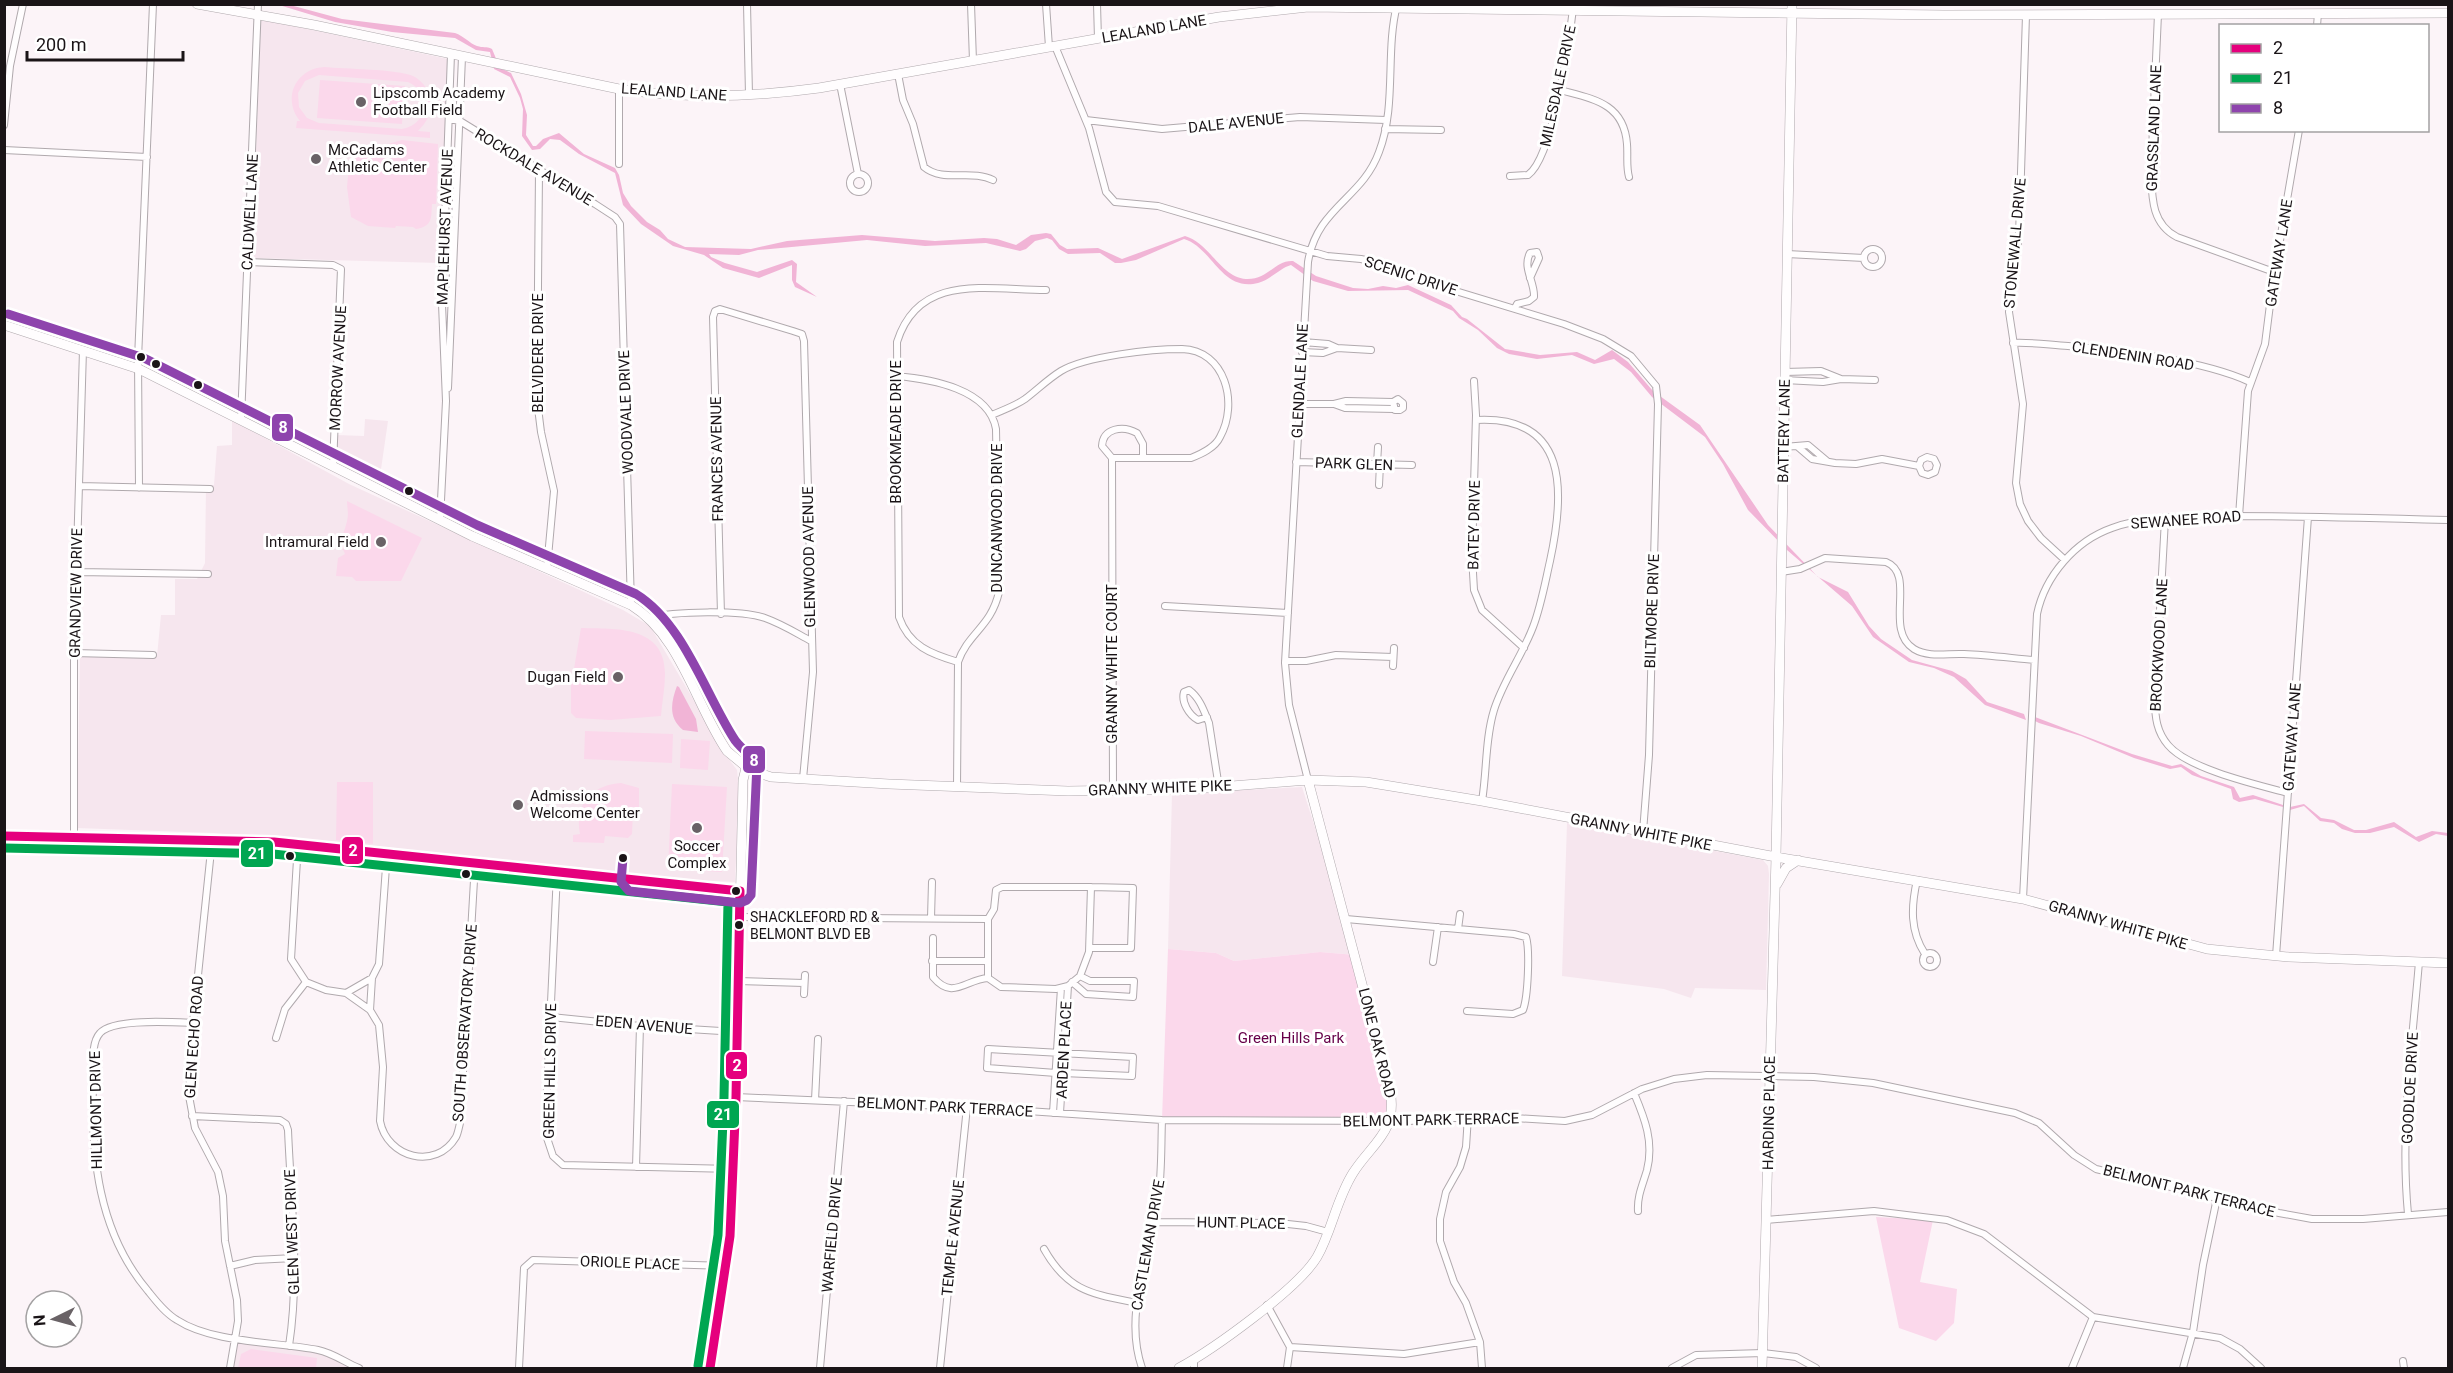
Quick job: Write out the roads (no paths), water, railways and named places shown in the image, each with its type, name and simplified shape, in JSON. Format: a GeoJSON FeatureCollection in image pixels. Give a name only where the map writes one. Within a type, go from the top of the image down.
{"type":"FeatureCollection","features":[{"type":"Feature","properties":{"kind":"street"},"geometry":{"type":"LineString","coordinates":[[4,125],[10,66],[23,4]]}},
{"type":"Feature","properties":{"kind":"street"},"geometry":{"type":"LineString","coordinates":[[139,488],[140,369],[138,359],[153,4]]}},
{"type":"Feature","properties":{"kind":"street","name":"LEALAND LANE"},"geometry":{"type":"LineString","coordinates":[[197,4],[258,10],[462,57],[619,89],[691,96],[749,95],[840,84],[1252,12],[1324,5],[1573,9],[1792,8],[2026,15],[2159,12],[2448,13]]}},
{"type":"Feature","properties":{"kind":"street"},"geometry":{"type":"LineString","coordinates":[[747,4],[749,95]]}},
{"type":"Feature","properties":{"kind":"street"},"geometry":{"type":"LineString","coordinates":[[971,4],[973,61]]}},
{"type":"Feature","properties":{"kind":"street"},"geometry":{"type":"LineString","coordinates":[[1046,4],[1052,47],[1086,120]]}},
{"type":"Feature","properties":{"kind":"street"},"geometry":{"type":"LineString","coordinates":[[1097,4],[1098,39]]}},
{"type":"Feature","properties":{"kind":"street","name":"GLENDALE LANE"},"geometry":{"type":"LineString","coordinates":[[1308,780],[1289,705],[1285,661],[1307,265],[1315,234],[1323,222],[1368,173],[1381,148],[1386,120],[1396,6]]}},
{"type":"Feature","properties":{"kind":"street","name":"BATTERY LANE"},"geometry":{"type":"LineString","coordinates":[[1776,857],[1792,8]]}},
{"type":"Feature","properties":{"kind":"street","name":"MILESDALE DRIVE"},"geometry":{"type":"LineString","coordinates":[[1510,176],[1525,176],[1539,164],[1560,90],[1573,9]]}},
{"type":"Feature","properties":{"kind":"street","name":"CALDWELL LANE"},"geometry":{"type":"LineString","coordinates":[[241,419],[258,10]]}},
{"type":"Feature","properties":{"kind":"street","name":"GRASSLAND LANE"},"geometry":{"type":"LineString","coordinates":[[2159,12],[2151,173],[2152,205],[2156,215],[2167,230],[2177,237],[2274,272]]}},
{"type":"Feature","properties":{"kind":"street"},"geometry":{"type":"LineString","coordinates":[[2317,24],[2318,13]]}},
{"type":"Feature","properties":{"kind":"street","name":"STONEWALL DRIVE"},"geometry":{"type":"LineString","coordinates":[[2026,15],[2019,235],[2009,312],[2023,404],[2016,475],[2023,513],[2032,528],[2065,560]]}},
{"type":"Feature","properties":{"kind":"street","name":"MAPLEHURST AVENUE"},"geometry":{"type":"LineString","coordinates":[[446,401],[442,304],[451,54]]}},
{"type":"Feature","properties":{"kind":"street","name":"MAPLEHURST AVENUE"},"geometry":{"type":"LineString","coordinates":[[440,520],[446,401],[450,371],[462,57]]}},
{"type":"Feature","properties":{"kind":"street"},"geometry":{"type":"LineString","coordinates":[[898,74],[903,100],[913,124],[924,172],[981,175],[993,180]]}},
{"type":"Feature","properties":{"kind":"street"},"geometry":{"type":"LineString","coordinates":[[840,84],[858,174]]}},
{"type":"Feature","properties":{"kind":"street"},"geometry":{"type":"LineString","coordinates":[[619,89],[619,164]]}},
{"type":"Feature","properties":{"kind":"street"},"geometry":{"type":"LineString","coordinates":[[1560,90],[1603,103],[1618,116],[1626,138],[1629,177]]}},
{"type":"Feature","properties":{"kind":"street","name":"DALE AVENUE"},"geometry":{"type":"LineString","coordinates":[[1086,120],[1162,129],[1300,117],[1386,120]]}},
{"type":"Feature","properties":{"kind":"street","name":"ROCKDALE AVENUE"},"geometry":{"type":"LineString","coordinates":[[449,118],[459,121],[617,219]]}},
{"type":"Feature","properties":{"kind":"street","name":"SCENIC DRIVE"},"geometry":{"type":"LineString","coordinates":[[1086,120],[1109,197],[1119,203],[1158,207],[1202,218],[1327,256],[1384,264],[1444,288],[1564,324],[1610,343],[1640,365],[1651,377],[1658,391]]}},
{"type":"Feature","properties":{"kind":"street"},"geometry":{"type":"LineString","coordinates":[[1385,129],[1441,130]]}},
{"type":"Feature","properties":{"kind":"street","name":"GATEWAY LANE"},"geometry":{"type":"LineString","coordinates":[[2239,516],[2250,382],[2265,348],[2274,272],[2299,132]]}},
{"type":"Feature","properties":{"kind":"street"},"geometry":{"type":"LineString","coordinates":[[4,150],[147,157]]}},
{"type":"Feature","properties":{"kind":"street","name":"BELVIDERE DRIVE"},"geometry":{"type":"LineString","coordinates":[[539,171],[537,400],[541,432],[554,491],[547,568]]}},
{"type":"Feature","properties":{"kind":"street","name":"WOODVALE DRIVE"},"geometry":{"type":"LineString","coordinates":[[617,219],[621,233],[631,605]]}},
{"type":"Feature","properties":{"kind":"street"},"geometry":{"type":"LineString","coordinates":[[1787,254],[1864,258]]}},
{"type":"Feature","properties":{"kind":"street","name":"MORROW AVENUE"},"geometry":{"type":"LineString","coordinates":[[248,262],[333,265],[341,269],[333,466]]}},
{"type":"Feature","properties":{"kind":"street"},"geometry":{"type":"LineString","coordinates":[[1515,308],[1517,304],[1534,297],[1530,278]]}},
{"type":"Feature","properties":{"kind":"street","name":"BROOKMEADE DRIVE"},"geometry":{"type":"LineString","coordinates":[[958,662],[930,653],[919,646],[909,638],[899,617],[896,350],[901,332],[913,310],[926,300],[953,290],[1046,290]]}},
{"type":"Feature","properties":{"kind":"street","name":"FRANCES AVENUE"},"geometry":{"type":"LineString","coordinates":[[721,614],[713,317],[715,311],[722,309],[802,334]]}},
{"type":"Feature","properties":{"kind":"street","name":"GRANNY WHITE PIKE"},"geometry":{"type":"LineString","coordinates":[[4,325],[140,369],[440,520],[631,605],[649,618],[662,633],[723,745],[732,757],[746,768],[764,775],[957,787],[1113,790],[1219,788],[1308,780],[1365,782],[1482,801],[1776,857],[2023,898],[2183,944],[2228,952],[2448,963]]}},
{"type":"Feature","properties":{"kind":"street","name":"GLENWOOD AVENUE"},"geometry":{"type":"LineString","coordinates":[[802,334],[813,683],[803,779]]}},
{"type":"Feature","properties":{"kind":"street"},"geometry":{"type":"LineString","coordinates":[[1303,342],[1328,344],[1337,348]]}},
{"type":"Feature","properties":{"kind":"street","name":"CLENDENIN ROAD"},"geometry":{"type":"LineString","coordinates":[[2013,343],[2087,348],[2138,355],[2218,370],[2250,382]]}},
{"type":"Feature","properties":{"kind":"street"},"geometry":{"type":"LineString","coordinates":[[1302,352],[1323,352],[1337,348],[1371,350]]}},
{"type":"Feature","properties":{"kind":"street","name":"GRANDVIEW DRIVE"},"geometry":{"type":"LineString","coordinates":[[74,837],[74,653],[83,350]]}},
{"type":"Feature","properties":{"kind":"street"},"geometry":{"type":"LineString","coordinates":[[896,376],[929,382],[965,393],[981,401],[992,415],[1016,405],[1055,375],[1077,364],[1130,354],[1182,350],[1197,351],[1212,359],[1225,381],[1227,397],[1220,437],[1213,446],[1191,458],[1112,458],[1102,446],[1104,435],[1108,432],[1124,430],[1137,433],[1143,444],[1143,457]]}},
{"type":"Feature","properties":{"kind":"street"},"geometry":{"type":"LineString","coordinates":[[1785,376],[1821,371],[1841,379]]}},
{"type":"Feature","properties":{"kind":"street"},"geometry":{"type":"LineString","coordinates":[[1785,376],[1823,382],[1841,379],[1875,380]]}},
{"type":"Feature","properties":{"kind":"street","name":"BATEY DRIVE"},"geometry":{"type":"LineString","coordinates":[[1474,381],[1476,420],[1472,556],[1475,598],[1488,616],[1524,648]]}},
{"type":"Feature","properties":{"kind":"street","name":"BILTMORE DRIVE"},"geometry":{"type":"LineString","coordinates":[[1643,832],[1649,755],[1658,391]]}},
{"type":"Feature","properties":{"kind":"street"},"geometry":{"type":"LineString","coordinates":[[1299,404],[1334,404],[1345,408],[1393,405]]}},
{"type":"Feature","properties":{"kind":"street","name":"DUNCANWOOD DRIVE"},"geometry":{"type":"LineString","coordinates":[[958,662],[967,645],[990,617],[999,592],[997,444],[992,415]]}},
{"type":"Feature","properties":{"kind":"street"},"geometry":{"type":"LineString","coordinates":[[1476,420],[1506,421],[1531,430],[1548,448],[1557,470],[1557,513],[1552,555],[1537,615],[1524,648],[1506,680],[1493,714],[1487,744],[1482,801]]}},
{"type":"Feature","properties":{"kind":"street"},"geometry":{"type":"LineString","coordinates":[[1378,447],[1379,485]]}},
{"type":"Feature","properties":{"kind":"street"},"geometry":{"type":"LineString","coordinates":[[1784,447],[1798,447],[1812,459],[1856,464],[1882,459],[1919,466]]}},
{"type":"Feature","properties":{"kind":"street","name":"GRANNY WHITE COURT"},"geometry":{"type":"LineString","coordinates":[[1112,458],[1113,790]]}},
{"type":"Feature","properties":{"kind":"street","name":"PARK GLEN"},"geometry":{"type":"LineString","coordinates":[[1296,462],[1412,465]]}},
{"type":"Feature","properties":{"kind":"street"},"geometry":{"type":"LineString","coordinates":[[79,486],[210,489]]}},
{"type":"Feature","properties":{"kind":"street","name":"SEWANEE ROAD"},"geometry":{"type":"LineString","coordinates":[[2023,898],[2038,608],[2046,587],[2065,560],[2085,542],[2107,529],[2129,523],[2165,519],[2239,516],[2448,520]]}},
{"type":"Feature","properties":{"kind":"street","name":"GATEWAY LANE"},"geometry":{"type":"LineString","coordinates":[[2276,956],[2308,517]]}},
{"type":"Feature","properties":{"kind":"street","name":"BROOKWOOD LANE"},"geometry":{"type":"LineString","coordinates":[[2165,519],[2155,702],[2157,727],[2168,745],[2189,760],[2288,793]]}},
{"type":"Feature","properties":{"kind":"street"},"geometry":{"type":"LineString","coordinates":[[1781,572],[1804,568],[1825,558],[1875,560],[1890,564],[1896,570],[1899,580],[1900,623],[1908,643],[1917,650],[1926,653],[1955,653],[2034,660]]}},
{"type":"Feature","properties":{"kind":"street"},"geometry":{"type":"LineString","coordinates":[[76,572],[208,574]]}},
{"type":"Feature","properties":{"kind":"street"},"geometry":{"type":"LineString","coordinates":[[1165,606],[1288,613]]}},
{"type":"Feature","properties":{"kind":"street"},"geometry":{"type":"LineString","coordinates":[[649,618],[661,615],[721,614],[762,617],[811,640]]}},
{"type":"Feature","properties":{"kind":"street"},"geometry":{"type":"LineString","coordinates":[[1393,666],[1394,648]]}},
{"type":"Feature","properties":{"kind":"street"},"geometry":{"type":"LineString","coordinates":[[74,653],[153,655]]}},
{"type":"Feature","properties":{"kind":"street"},"geometry":{"type":"LineString","coordinates":[[1285,661],[1306,661],[1336,656],[1394,657]]}},
{"type":"Feature","properties":{"kind":"street"},"geometry":{"type":"LineString","coordinates":[[957,787],[958,662]]}},
{"type":"Feature","properties":{"kind":"street"},"geometry":{"type":"LineString","coordinates":[[1206,717],[1198,720],[1192,717],[1184,702],[1185,692],[1189,690],[1195,694],[1206,717],[1219,788]]}},
{"type":"Feature","properties":{"kind":"street"},"geometry":{"type":"LineString","coordinates":[[710,1368],[730,1236],[736,1097],[742,789],[746,768]]}},
{"type":"Feature","properties":{"kind":"street"},"geometry":{"type":"LineString","coordinates":[[742,789],[750,779],[764,775]]}},
{"type":"Feature","properties":{"kind":"street","name":"LONE OAK ROAD"},"geometry":{"type":"LineString","coordinates":[[1308,780],[1390,1090],[1391,1121]]}},
{"type":"Feature","properties":{"kind":"street"},"geometry":{"type":"LineString","coordinates":[[4,836],[298,843],[557,873],[740,891]]}},
{"type":"Feature","properties":{"kind":"street","name":"GLEN ECHO ROAD"},"geometry":{"type":"LineString","coordinates":[[212,841],[189,1068],[192,1116],[220,1181],[225,1241],[237,1300],[236,1338],[230,1368]]}},
{"type":"Feature","properties":{"kind":"street"},"geometry":{"type":"LineString","coordinates":[[298,843],[292,961],[306,982],[326,990],[346,993],[370,1010]]}},
{"type":"Feature","properties":{"kind":"street"},"geometry":{"type":"LineString","coordinates":[[370,1010],[372,978],[379,964],[382,945],[387,853]]}},
{"type":"Feature","properties":{"kind":"street","name":"HARDING PLACE"},"geometry":{"type":"LineString","coordinates":[[1762,1368],[1776,857]]}},
{"type":"Feature","properties":{"kind":"street"},"geometry":{"type":"LineString","coordinates":[[1775,889],[1786,868],[1798,860]]}},
{"type":"Feature","properties":{"kind":"street","name":"SOUTH OBSERVATORY DRIVE"},"geometry":{"type":"LineString","coordinates":[[370,1010],[379,1025],[383,1047],[380,1121],[382,1132],[399,1151],[410,1157],[425,1156],[443,1150],[456,1137],[460,1123],[475,863]]}},
{"type":"Feature","properties":{"kind":"street","name":"GREEN HILLS DRIVE"},"geometry":{"type":"LineString","coordinates":[[557,873],[545,1132],[553,1156],[563,1165],[734,1168]]}},
{"type":"Feature","properties":{"kind":"street"},"geometry":{"type":"LineString","coordinates":[[1917,880],[1912,908],[1913,922],[1925,954]]}},
{"type":"Feature","properties":{"kind":"street"},"geometry":{"type":"LineString","coordinates":[[931,918],[932,882]]}},
{"type":"Feature","properties":{"kind":"street"},"geometry":{"type":"LineString","coordinates":[[933,938],[932,961],[935,980],[952,990],[976,979],[988,978],[1005,988],[1060,988],[1080,976],[1087,961],[1090,948],[1091,887]]}},
{"type":"Feature","properties":{"kind":"street"},"geometry":{"type":"LineString","coordinates":[[988,978],[988,919],[994,907],[995,892],[999,888],[1132,888],[1131,948],[1090,948]]}},
{"type":"Feature","properties":{"kind":"street"},"geometry":{"type":"LineString","coordinates":[[1458,929],[1460,914]]}},
{"type":"Feature","properties":{"kind":"street"},"geometry":{"type":"LineString","coordinates":[[740,917],[988,919]]}},
{"type":"Feature","properties":{"kind":"street"},"geometry":{"type":"LineString","coordinates":[[1346,918],[1526,937],[1525,999],[1521,1012],[1513,1014],[1467,1011]]}},
{"type":"Feature","properties":{"kind":"street"},"geometry":{"type":"LineString","coordinates":[[1433,962],[1438,927]]}},
{"type":"Feature","properties":{"kind":"street"},"geometry":{"type":"LineString","coordinates":[[932,961],[988,961]]}},
{"type":"Feature","properties":{"kind":"street","name":"GOODLOE DRIVE"},"geometry":{"type":"LineString","coordinates":[[2408,1214],[2407,1098],[2419,962]]}},
{"type":"Feature","properties":{"kind":"street"},"geometry":{"type":"LineString","coordinates":[[804,994],[805,975]]}},
{"type":"Feature","properties":{"kind":"street"},"geometry":{"type":"LineString","coordinates":[[1070,984],[1086,994],[1133,997],[1134,981],[1090,981],[1080,976]]}},
{"type":"Feature","properties":{"kind":"street"},"geometry":{"type":"LineString","coordinates":[[346,993],[372,978]]}},
{"type":"Feature","properties":{"kind":"street"},"geometry":{"type":"LineString","coordinates":[[738,981],[804,983]]}},
{"type":"Feature","properties":{"kind":"street"},"geometry":{"type":"LineString","coordinates":[[276,1038],[285,1009],[306,982]]}},
{"type":"Feature","properties":{"kind":"street","name":"ARDEN PLACE"},"geometry":{"type":"LineString","coordinates":[[1060,1053],[1070,984]]}},
{"type":"Feature","properties":{"kind":"street","name":"ARDEN PLACE"},"geometry":{"type":"LineString","coordinates":[[1057,1113],[1060,988]]}},
{"type":"Feature","properties":{"kind":"street","name":"EDEN AVENUE"},"geometry":{"type":"LineString","coordinates":[[551,1017],[640,1026],[737,1032]]}},
{"type":"Feature","properties":{"kind":"street","name":"HILLMONT DRIVE"},"geometry":{"type":"LineString","coordinates":[[193,1023],[122,1024],[105,1029],[97,1037],[94,1051],[93,1093],[95,1172],[108,1223],[121,1253],[135,1277],[177,1320],[221,1336],[325,1352],[359,1368]]}},
{"type":"Feature","properties":{"kind":"street"},"geometry":{"type":"LineString","coordinates":[[636,1167],[640,1026]]}},
{"type":"Feature","properties":{"kind":"street"},"geometry":{"type":"LineString","coordinates":[[815,1100],[818,1039]]}},
{"type":"Feature","properties":{"kind":"street"},"geometry":{"type":"LineString","coordinates":[[988,1049],[1133,1057],[1132,1076],[1059,1073],[987,1068],[988,1049]]}},
{"type":"Feature","properties":{"kind":"street","name":"BELMONT PARK TERRACE"},"geometry":{"type":"LineString","coordinates":[[736,1097],[967,1107],[1162,1120],[1391,1121],[1468,1116],[1577,1120],[1598,1113],[1634,1093],[1661,1082],[1693,1076],[1770,1076],[1862,1081],[2015,1113],[2038,1123],[2074,1155],[2091,1166],[2113,1174],[2217,1198],[2312,1219],[2364,1219],[2448,1212]]}},
{"type":"Feature","properties":{"kind":"street"},"geometry":{"type":"LineString","coordinates":[[1634,1093],[1647,1127],[1650,1147],[1638,1201],[1638,1211]]}},
{"type":"Feature","properties":{"kind":"street","name":"WARFIELD DRIVE"},"geometry":{"type":"LineString","coordinates":[[820,1368],[844,1101]]}},
{"type":"Feature","properties":{"kind":"street","name":"TEMPLE AVENUE"},"geometry":{"type":"LineString","coordinates":[[940,1368],[967,1107]]}},
{"type":"Feature","properties":{"kind":"street","name":"GLEN WEST DRIVE"},"geometry":{"type":"LineString","coordinates":[[192,1116],[280,1120],[286,1124],[295,1311],[290,1346]]}},
{"type":"Feature","properties":{"kind":"street"},"geometry":{"type":"LineString","coordinates":[[1468,1116],[1466,1147],[1460,1167],[1446,1192],[1440,1219],[1440,1241],[1445,1260],[1466,1303],[1480,1342],[1482,1368]]}},
{"type":"Feature","properties":{"kind":"street","name":"CASTLEMAN DRIVE"},"geometry":{"type":"LineString","coordinates":[[1142,1368],[1135,1336],[1137,1303],[1154,1222],[1160,1177],[1162,1120]]}},
{"type":"Feature","properties":{"kind":"street"},"geometry":{"type":"LineString","coordinates":[[1179,1368],[1194,1364],[1293,1285],[1311,1267],[1320,1252],[1348,1181],[1391,1121]]}},
{"type":"Feature","properties":{"kind":"street"},"geometry":{"type":"LineString","coordinates":[[2183,1368],[2193,1332],[2203,1265],[2217,1198]]}},
{"type":"Feature","properties":{"kind":"street"},"geometry":{"type":"LineString","coordinates":[[1766,1220],[1874,1211],[1947,1220],[1984,1234],[2093,1317],[2220,1338],[2240,1349],[2261,1368]]}},
{"type":"Feature","properties":{"kind":"street","name":"HUNT PLACE"},"geometry":{"type":"LineString","coordinates":[[1154,1222],[1279,1223],[1306,1226],[1328,1232]]}},
{"type":"Feature","properties":{"kind":"street"},"geometry":{"type":"LineString","coordinates":[[1044,1249],[1059,1272],[1080,1289],[1137,1303]]}},
{"type":"Feature","properties":{"kind":"street"},"geometry":{"type":"LineString","coordinates":[[230,1266],[255,1260],[294,1258]]}},
{"type":"Feature","properties":{"kind":"street","name":"ORIOLE PLACE"},"geometry":{"type":"LineString","coordinates":[[519,1368],[524,1268],[532,1260],[726,1266]]}},
{"type":"Feature","properties":{"kind":"street"},"geometry":{"type":"LineString","coordinates":[[1267,1305],[1290,1347],[1287,1368]]}},
{"type":"Feature","properties":{"kind":"street"},"geometry":{"type":"LineString","coordinates":[[2072,1368],[2093,1317]]}},
{"type":"Feature","properties":{"kind":"street"},"geometry":{"type":"LineString","coordinates":[[1290,1347],[1404,1354],[1480,1342]]}},
{"type":"Feature","properties":{"kind":"street"},"geometry":{"type":"LineString","coordinates":[[1672,1368],[1696,1356],[1763,1353],[1796,1357],[1816,1368]]}},
{"type":"Feature","properties":{"kind":"place","name":"Lipscomb Academy Football Field"},"geometry":{"type":"Point","coordinates":[361,102]}},
{"type":"Feature","properties":{"kind":"place","name":"McCadams Athletic Center"},"geometry":{"type":"Point","coordinates":[316,159]}},
{"type":"Feature","properties":{"kind":"place","name":"Intramural Field"},"geometry":{"type":"Point","coordinates":[381,542]}},
{"type":"Feature","properties":{"kind":"place","name":"Dugan Field"},"geometry":{"type":"Point","coordinates":[618,677]}},
{"type":"Feature","properties":{"kind":"place","name":"Admissions Welcome Center"},"geometry":{"type":"Point","coordinates":[518,805]}},
{"type":"Feature","properties":{"kind":"place","name":"Soccer Complex"},"geometry":{"type":"Point","coordinates":[697,828]}},
{"type":"Feature","properties":{"kind":"place","name":"SHACKLEFORD RD & BELMONT BLVD EB"},"geometry":{"type":"Point","coordinates":[739,925]}},
{"type":"Feature","properties":{"kind":"park label","name":"Green Hills Park"},"geometry":{"type":"Point","coordinates":[1291,1038]}}]}
